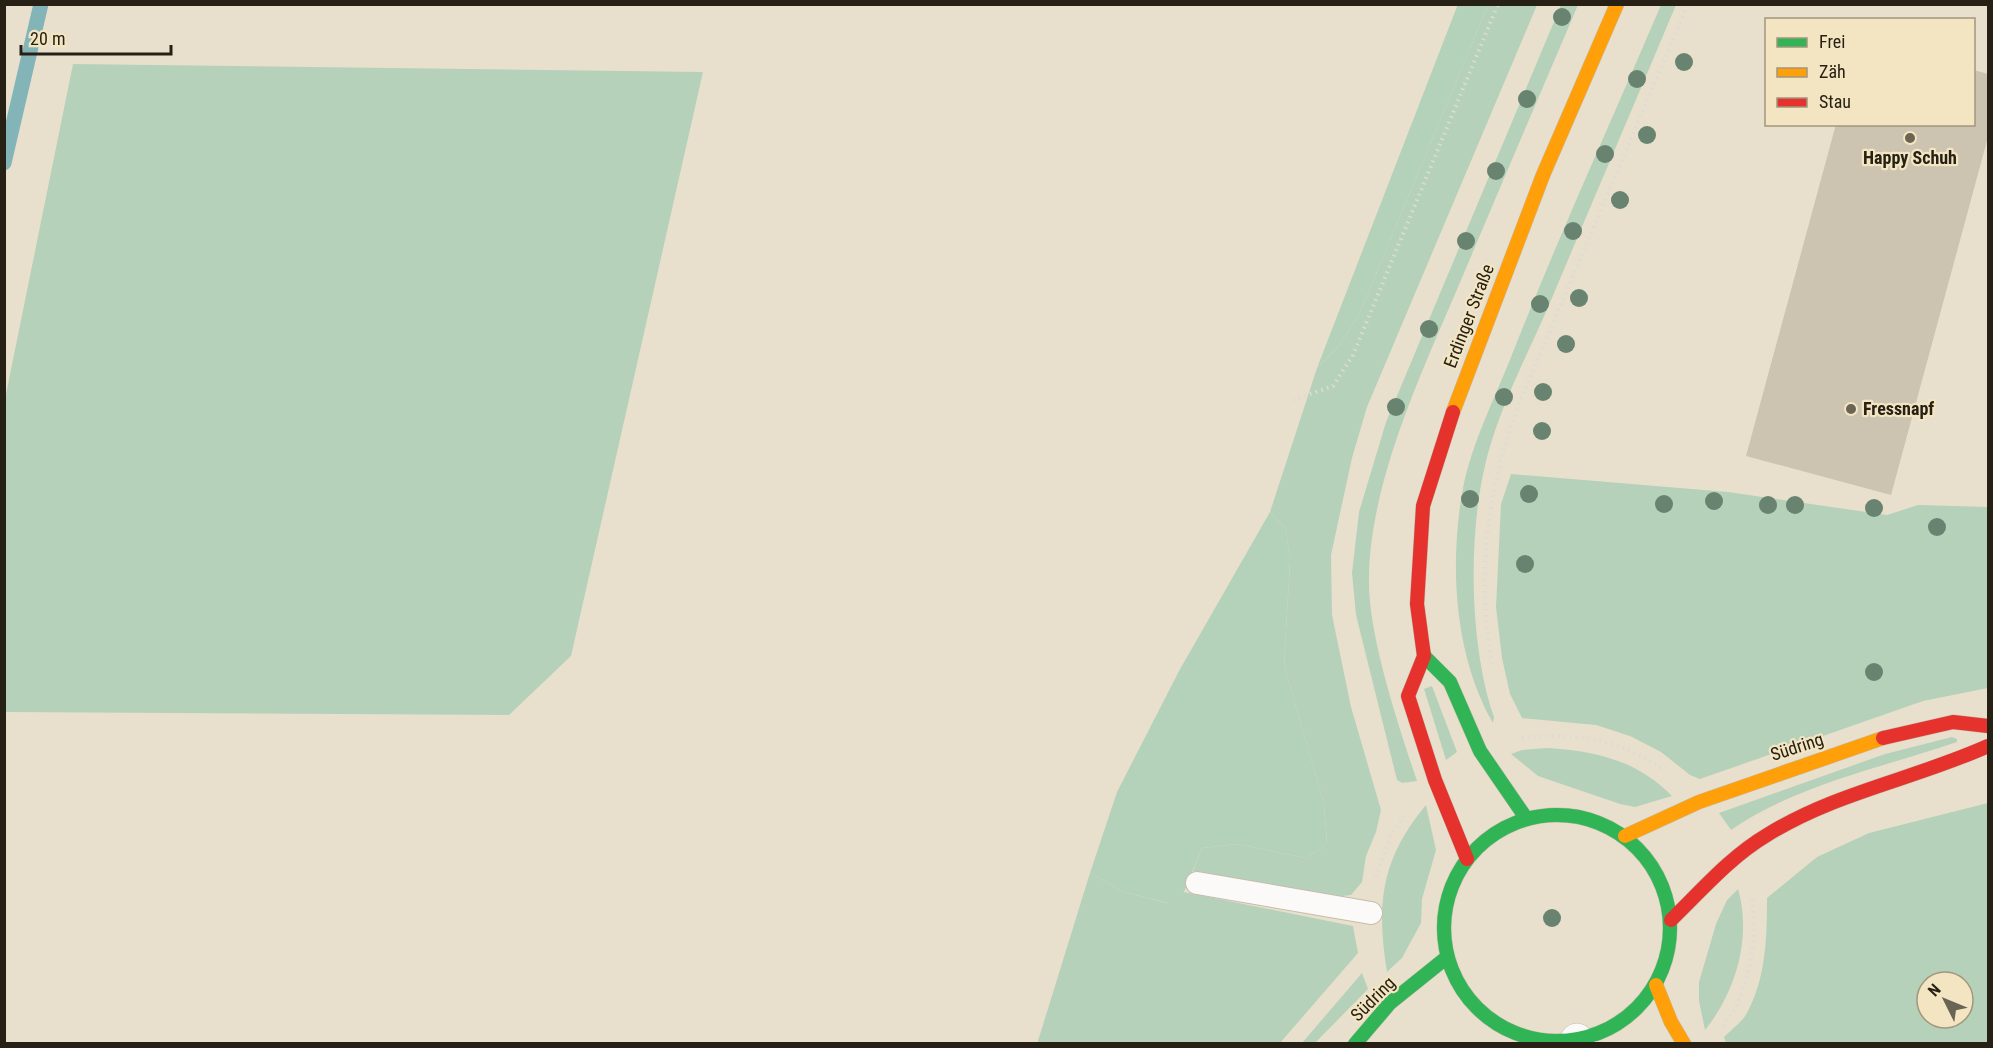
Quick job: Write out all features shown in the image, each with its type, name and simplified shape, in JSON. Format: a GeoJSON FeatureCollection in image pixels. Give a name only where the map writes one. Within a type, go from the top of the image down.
{"type":"FeatureCollection","features":[{"type":"Feature","properties":{"kind":"main road","name":"Erdinger Straße"},"geometry":{"type":"LineString","coordinates":[[1467,859],[1435,780],[1408,696],[1424,656],[1417,604],[1423,506],[1460,389],[1539,186],[1617,4]]}},
{"type":"Feature","properties":{"kind":"main road"},"geometry":{"type":"LineString","coordinates":[[1424,656],[1450,682],[1480,751],[1526,818]]}},
{"type":"Feature","properties":{"kind":"main road","name":"Südring"},"geometry":{"type":"LineString","coordinates":[[1625,836],[1699,802],[1876,740],[1953,722],[1989,726]]}},
{"type":"Feature","properties":{"kind":"main road"},"geometry":{"type":"LineString","coordinates":[[1671,920],[1734,858],[1768,835],[1822,807],[1884,782],[1960,760],[1989,746]]}},
{"type":"Feature","properties":{"kind":"main road"},"geometry":{"type":"LineString","coordinates":[[1560,814],[1595,820],[1625,836],[1649,860],[1664,889],[1671,920],[1665,965],[1656,985],[1623,1022],[1578,1042],[1540,1041],[1501,1034],[1459,988],[1446,958],[1442,923],[1449,889],[1467,859],[1493,833],[1526,818],[1560,814]]}},
{"type":"Feature","properties":{"kind":"main road","name":"Südring"},"geometry":{"type":"LineString","coordinates":[[1356,1044],[1390,1003],[1446,958]]}},
{"type":"Feature","properties":{"kind":"main road"},"geometry":{"type":"LineString","coordinates":[[1656,985],[1671,1022],[1684,1044]]}},
{"type":"Feature","properties":{"kind":"lane"},"geometry":{"type":"LineString","coordinates":[[1197,883],[1371,913]]}},
{"type":"Feature","properties":{"kind":"path"},"geometry":{"type":"LineString","coordinates":[[1293,400],[1333,386],[1353,355],[1498,4]]}},
{"type":"Feature","properties":{"kind":"path"},"geometry":{"type":"LineString","coordinates":[[1494,676],[1484,575],[1489,510],[1500,456],[1523,395],[1688,4]]}},
{"type":"Feature","properties":{"kind":"path"},"geometry":{"type":"LineString","coordinates":[[1517,738],[1552,734],[1586,737],[1620,746],[1651,760],[1670,774]]}},
{"type":"Feature","properties":{"kind":"path"},"geometry":{"type":"LineString","coordinates":[[1721,1029],[1733,1014],[1744,987],[1754,917],[1751,893]]}},
{"type":"Feature","properties":{"kind":"green space"},"geometry":{"type":"Polygon","coordinates":[[[1458,4],[1488,5],[1359,315],[1338,347],[1317,368],[1458,4]]]}},
{"type":"Feature","properties":{"kind":"green space"},"geometry":{"type":"Polygon","coordinates":[[[1488,5],[1537,5],[1367,407],[1352,458],[1331,555],[1332,615],[1351,707],[1381,810],[1376,832],[1366,856],[1362,882],[1351,895],[1334,897],[1193,871],[1202,848],[1237,844],[1306,858],[1327,844],[1324,804],[1284,665],[1290,562],[1286,529],[1270,512],[1317,368],[1338,347],[1359,315],[1488,5]]]}},
{"type":"Feature","properties":{"kind":"green space"},"geometry":{"type":"Polygon","coordinates":[[[1561,5],[1578,5],[1430,351],[1400,428],[1378,507],[1371,545],[1370,605],[1379,656],[1417,781],[1402,783],[1397,780],[1356,615],[1352,573],[1359,512],[1386,422],[1561,5]]]}},
{"type":"Feature","properties":{"kind":"green space"},"geometry":{"type":"Polygon","coordinates":[[[1661,5],[1676,5],[1504,407],[1484,470],[1475,529],[1474,594],[1480,659],[1494,717],[1493,723],[1470,668],[1458,608],[1456,547],[1463,488],[1485,419],[1661,5]]]}},
{"type":"Feature","properties":{"kind":"green space"},"geometry":{"type":"Polygon","coordinates":[[[73,64],[703,72],[571,656],[509,715],[5,712],[5,399],[73,64]]]}},
{"type":"Feature","properties":{"kind":"green space"},"geometry":{"type":"Polygon","coordinates":[[[1511,474],[1728,492],[1887,515],[1918,505],[1988,507],[1988,688],[1923,701],[1700,779],[1690,775],[1661,752],[1630,736],[1596,725],[1522,718],[1510,694],[1502,658],[1496,607],[1501,504],[1511,474]]]}},
{"type":"Feature","properties":{"kind":"green space"},"geometry":{"type":"Polygon","coordinates":[[[1270,512],[1286,529],[1290,561],[1284,665],[1324,804],[1327,844],[1306,858],[1237,844],[1202,848],[1184,892],[1168,903],[1124,892],[1090,873],[1117,792],[1179,671],[1270,512]]]}},
{"type":"Feature","properties":{"kind":"green space"},"geometry":{"type":"Polygon","coordinates":[[[1432,686],[1457,752],[1446,760],[1424,689],[1432,686]]]}},
{"type":"Feature","properties":{"kind":"green space"},"geometry":{"type":"Polygon","coordinates":[[[1952,737],[1957,739],[1957,742],[1841,778],[1784,800],[1731,830],[1719,813],[1885,754],[1952,737]]]}},
{"type":"Feature","properties":{"kind":"green space"},"geometry":{"type":"Polygon","coordinates":[[[1547,748],[1598,755],[1630,766],[1659,784],[1672,796],[1635,807],[1620,804],[1538,776],[1511,754],[1522,750],[1547,748]]]}},
{"type":"Feature","properties":{"kind":"green space"},"geometry":{"type":"Polygon","coordinates":[[[1988,803],[1988,1043],[1726,1043],[1724,1037],[1745,1016],[1762,972],[1766,942],[1767,898],[1817,857],[1869,833],[1988,803]]]}},
{"type":"Feature","properties":{"kind":"green space"},"geometry":{"type":"Polygon","coordinates":[[[1426,805],[1436,850],[1422,899],[1421,923],[1402,958],[1387,972],[1382,925],[1386,883],[1399,844],[1426,805]]]}},
{"type":"Feature","properties":{"kind":"green space"},"geometry":{"type":"Polygon","coordinates":[[[1090,873],[1124,892],[1167,903],[1184,892],[1353,926],[1358,953],[1280,1043],[1037,1044],[1090,873]]]}},
{"type":"Feature","properties":{"kind":"green space"},"geometry":{"type":"Polygon","coordinates":[[[1738,889],[1743,926],[1738,963],[1725,999],[1705,1030],[1699,1001],[1699,982],[1716,924],[1727,900],[1738,889]]]}},
{"type":"Feature","properties":{"kind":"green space"},"geometry":{"type":"Polygon","coordinates":[[[1362,973],[1368,989],[1315,1043],[1302,1043],[1362,973]]]}},
{"type":"Feature","properties":{"kind":"building"},"geometry":{"type":"Polygon","coordinates":[[[1975,70],[1988,74],[1988,137],[1891,495],[1746,456],[1835,126],[1975,126],[1975,70]]]}},
{"type":"Feature","properties":{"kind":"waterway"},"geometry":{"type":"LineString","coordinates":[[4,163],[41,4]]}},
{"type":"Feature","properties":{"kind":"traffic: fast"},"geometry":{"type":"LineString","coordinates":[[1424,656],[1450,682],[1480,751],[1526,818]]}},
{"type":"Feature","properties":{"kind":"traffic: fast"},"geometry":{"type":"LineString","coordinates":[[1546,815],[1568,815],[1600,823],[1610,828],[1629,840],[1645,856],[1662,885],[1668,906],[1670,928],[1668,950],[1662,971],[1645,1000],[1629,1016],[1600,1033],[1568,1041],[1546,1041],[1514,1033],[1504,1028],[1485,1016],[1469,1000],[1452,971],[1444,939],[1444,917],[1452,885],[1457,875],[1469,856],[1485,840],[1514,823],[1546,815]]}},
{"type":"Feature","properties":{"kind":"traffic: fast"},"geometry":{"type":"LineString","coordinates":[[1355,1044],[1390,1003],[1446,958]]}},
{"type":"Feature","properties":{"kind":"traffic: slow"},"geometry":{"type":"LineString","coordinates":[[1453,412],[1543,175],[1617,4]]}},
{"type":"Feature","properties":{"kind":"traffic: slow"},"geometry":{"type":"LineString","coordinates":[[1625,836],[1699,802],[1883,738]]}},
{"type":"Feature","properties":{"kind":"traffic: slow"},"geometry":{"type":"LineString","coordinates":[[1656,985],[1671,1022],[1684,1044]]}},
{"type":"Feature","properties":{"kind":"traffic: jam"},"geometry":{"type":"LineString","coordinates":[[1453,412],[1423,506],[1417,604],[1424,656],[1408,696],[1435,780],[1467,859]]}},
{"type":"Feature","properties":{"kind":"traffic: jam"},"geometry":{"type":"LineString","coordinates":[[1883,738],[1953,722],[1988,726]]}},
{"type":"Feature","properties":{"kind":"traffic: jam"},"geometry":{"type":"LineString","coordinates":[[1671,920],[1741,853],[1793,820],[1848,797],[1988,746]]}},
{"type":"Feature","properties":{"kind":"place","name":"Happy Schuh"},"geometry":{"type":"Point","coordinates":[1910,138]}},
{"type":"Feature","properties":{"kind":"place","name":"Fressnapf"},"geometry":{"type":"Point","coordinates":[1851,409]}}]}
